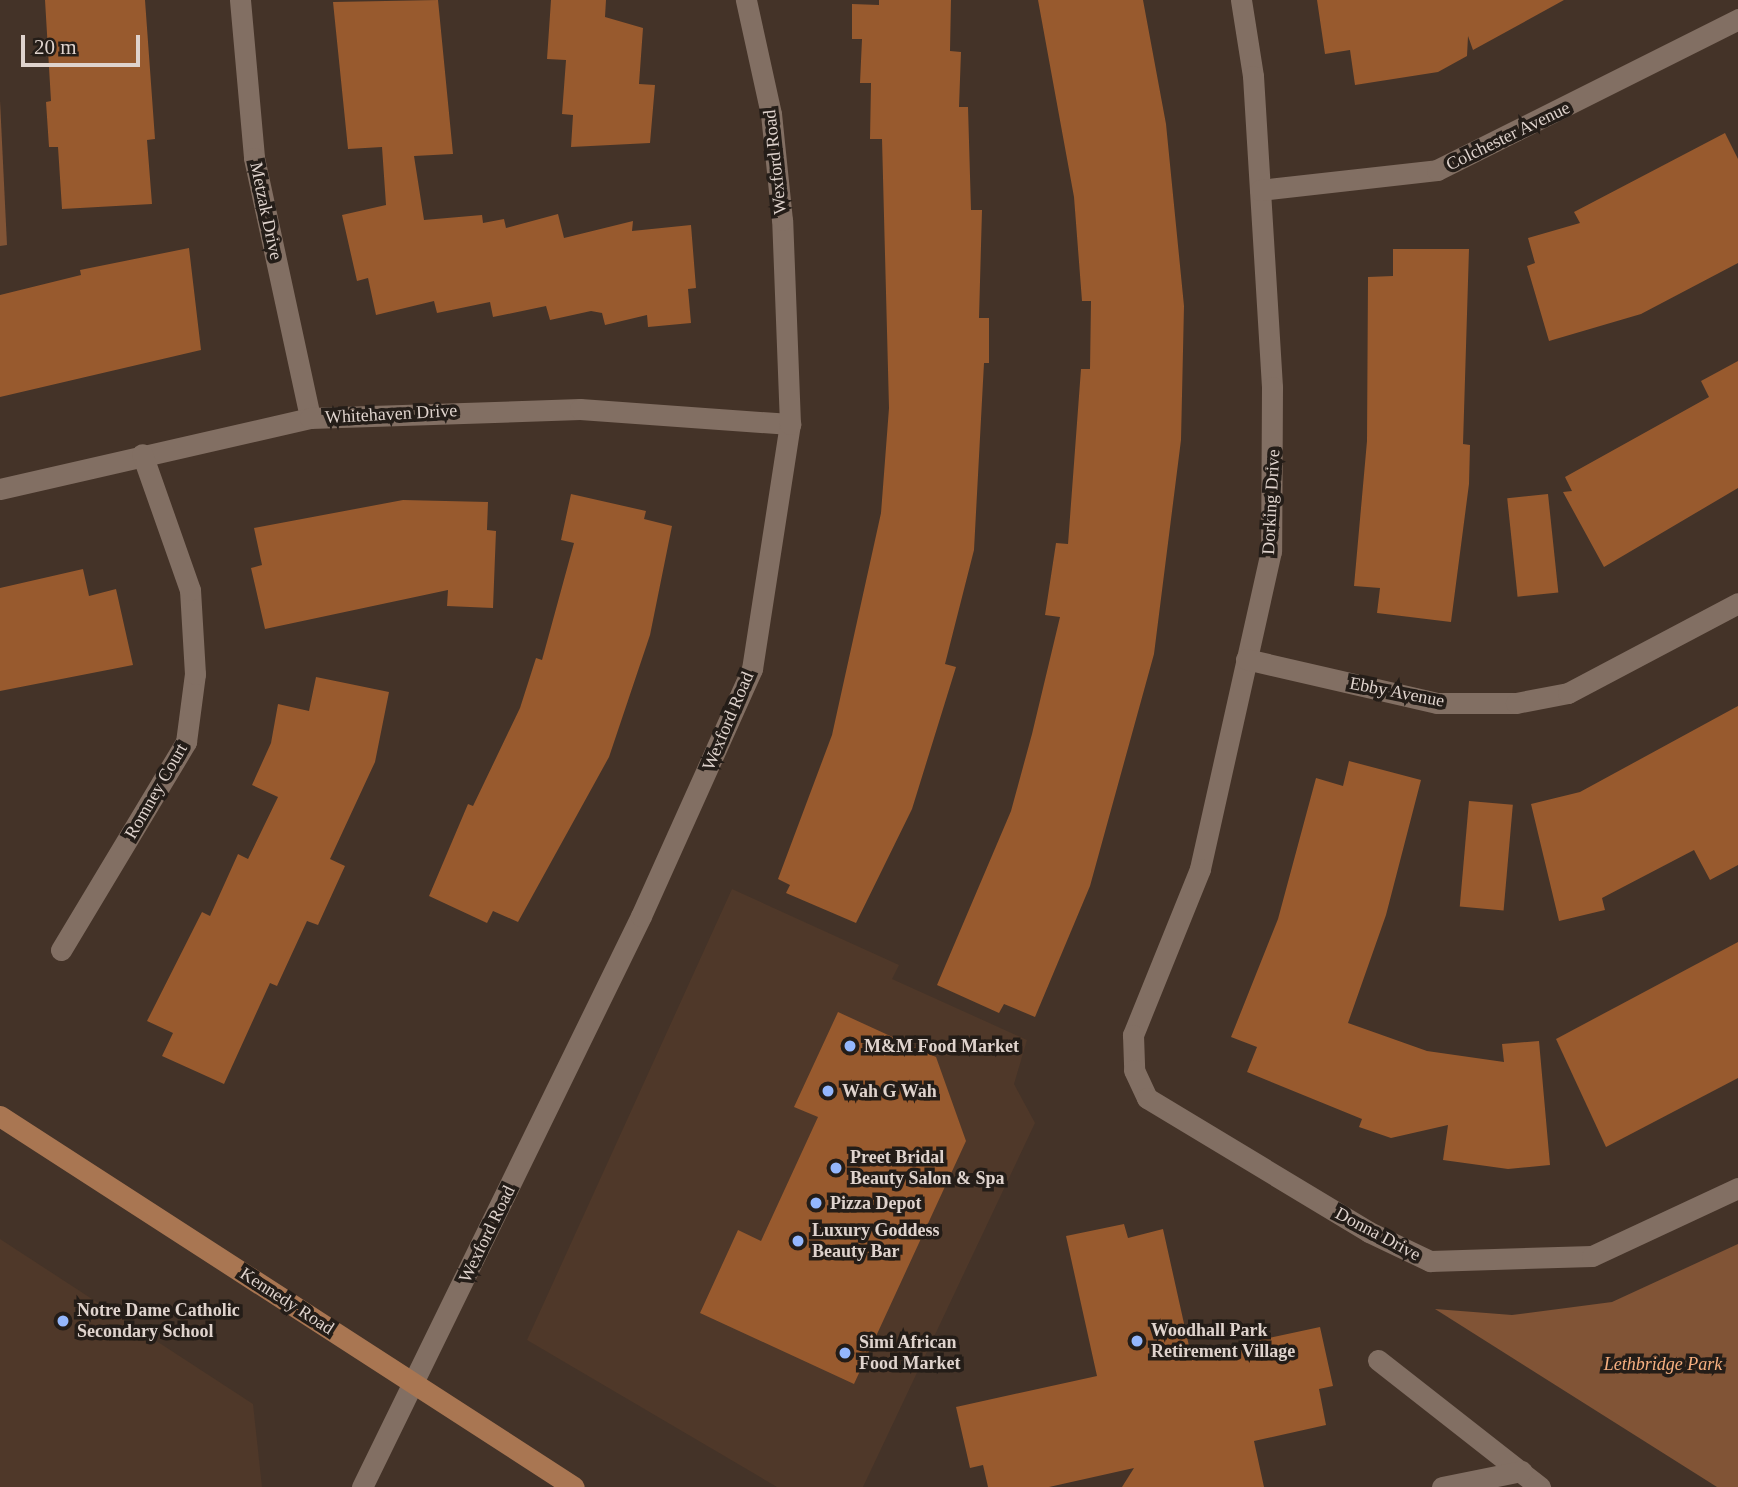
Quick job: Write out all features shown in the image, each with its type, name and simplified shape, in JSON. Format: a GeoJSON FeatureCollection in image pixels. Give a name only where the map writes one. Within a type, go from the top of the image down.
{"type":"FeatureCollection","features":[{"type":"Feature","properties":{"kind":"main road","name":"Kennedy Road"},"geometry":{"type":"LineString","coordinates":[[0,1116],[574,1487]]}},
{"type":"Feature","properties":{"kind":"street","name":"Metzak Drive"},"geometry":{"type":"LineString","coordinates":[[240,0],[254,158],[310,418]]}},
{"type":"Feature","properties":{"kind":"street","name":"Wexford Road"},"geometry":{"type":"LineString","coordinates":[[362,1487],[641,916],[751,669],[790,424],[777,167],[747,0]]}},
{"type":"Feature","properties":{"kind":"street","name":"Dorking Drive"},"geometry":{"type":"LineString","coordinates":[[1134,1070],[1133,1035],[1200,869],[1271,537],[1272,387],[1253,76],[1241,0]]}},
{"type":"Feature","properties":{"kind":"street","name":"Colchester Avenue"},"geometry":{"type":"LineString","coordinates":[[1259,190],[1437,170],[1738,19]]}},
{"type":"Feature","properties":{"kind":"street","name":"Whitehaven Drive"},"geometry":{"type":"LineString","coordinates":[[0,489],[142,454],[310,418],[580,409],[790,424]]}},
{"type":"Feature","properties":{"kind":"street","name":"Romney Court"},"geometry":{"type":"LineString","coordinates":[[61,950],[186,742],[195,674],[190,590],[142,454]]}},
{"type":"Feature","properties":{"kind":"street","name":"Ebby Avenue"},"geometry":{"type":"LineString","coordinates":[[1245,659],[1437,703],[1516,703],[1568,693],[1738,603]]}},
{"type":"Feature","properties":{"kind":"street","name":"Donna Drive"},"geometry":{"type":"LineString","coordinates":[[1134,1070],[1147,1098],[1369,1232],[1430,1261],[1592,1256],[1738,1188]]}},
{"type":"Feature","properties":{"kind":"street"},"geometry":{"type":"LineString","coordinates":[[1378,1360],[1540,1487]]}},
{"type":"Feature","properties":{"kind":"street"},"geometry":{"type":"LineString","coordinates":[[1442,1487],[1521,1471]]}},
{"type":"Feature","properties":{"kind":"shaded area"},"geometry":{"type":"Polygon","coordinates":[[[732,889],[899,965],[892,979],[1027,1040],[1014,1084],[1035,1123],[863,1487],[777,1487],[527,1340],[732,889]]]}},
{"type":"Feature","properties":{"kind":"shaded area","name":"Notre Dame Catholic Secondary School"},"geometry":{"type":"Polygon","coordinates":[[[0,1239],[253,1404],[262,1487],[0,1487],[0,1239]]]}},
{"type":"Feature","properties":{"kind":"green space"},"geometry":{"type":"Polygon","coordinates":[[[0,101],[7,245],[0,246],[0,101]]]}},
{"type":"Feature","properties":{"kind":"green space","name":"Lethbridge Park"},"geometry":{"type":"Polygon","coordinates":[[[1738,1244],[1738,1487],[1717,1487],[1435,1309],[1512,1315],[1612,1302],[1738,1244]]]}},
{"type":"Feature","properties":{"kind":"building"},"geometry":{"type":"Polygon","coordinates":[[[45,0],[145,0],[155,139],[147,140],[152,204],[62,209],[58,147],[49,147],[46,102],[51,101],[45,0]]]}},
{"type":"Feature","properties":{"kind":"building"},"geometry":{"type":"Polygon","coordinates":[[[438,0],[453,154],[414,156],[424,220],[482,215],[483,223],[504,219],[506,228],[558,214],[564,238],[633,221],[632,231],[691,225],[696,288],[688,289],[691,323],[648,327],[647,315],[605,325],[602,313],[591,311],[550,320],[546,306],[493,317],[490,302],[437,313],[434,301],[376,315],[368,278],[357,281],[342,215],[386,205],[382,147],[348,149],[333,2],[438,0]]]}},
{"type":"Feature","properties":{"kind":"building"},"geometry":{"type":"Polygon","coordinates":[[[551,0],[606,0],[605,17],[643,28],[639,84],[655,85],[650,143],[571,147],[573,115],[562,114],[566,60],[547,59],[551,0]]]}},
{"type":"Feature","properties":{"kind":"building"},"geometry":{"type":"Polygon","coordinates":[[[879,0],[951,0],[950,51],[961,52],[959,107],[968,107],[971,210],[982,210],[979,318],[989,318],[989,363],[984,363],[974,550],[945,664],[956,667],[912,809],[856,923],[786,893],[790,885],[778,879],[832,735],[881,513],[889,408],[882,139],[870,139],[871,83],[860,83],[862,39],[852,39],[852,4],[879,5],[879,0]]]}},
{"type":"Feature","properties":{"kind":"building"},"geometry":{"type":"Polygon","coordinates":[[[1038,0],[1143,0],[1166,124],[1184,306],[1181,440],[1154,654],[1090,886],[1035,1017],[1004,1004],[999,1013],[937,985],[1011,811],[1032,734],[1060,617],[1045,615],[1056,543],[1068,544],[1081,369],[1090,369],[1091,301],[1082,301],[1074,197],[1038,0]]]}},
{"type":"Feature","properties":{"kind":"building"},"geometry":{"type":"Polygon","coordinates":[[[1317,0],[1564,0],[1473,50],[1468,36],[1467,56],[1438,72],[1355,85],[1350,50],[1325,54],[1317,0]]]}},
{"type":"Feature","properties":{"kind":"building"},"geometry":{"type":"Polygon","coordinates":[[[1725,133],[1738,159],[1738,263],[1641,314],[1549,341],[1527,266],[1535,263],[1528,238],[1580,223],[1574,212],[1725,133]]]}},
{"type":"Feature","properties":{"kind":"building"},"geometry":{"type":"Polygon","coordinates":[[[189,248],[201,350],[0,397],[0,295],[81,275],[80,270],[189,248]]]}},
{"type":"Feature","properties":{"kind":"building"},"geometry":{"type":"Polygon","coordinates":[[[1393,249],[1469,249],[1463,444],[1470,445],[1469,484],[1451,622],[1377,613],[1380,588],[1354,586],[1367,441],[1368,277],[1393,276],[1393,249]]]}},
{"type":"Feature","properties":{"kind":"building"},"geometry":{"type":"Polygon","coordinates":[[[1738,361],[1738,488],[1604,567],[1563,492],[1572,491],[1565,477],[1709,397],[1701,381],[1738,361]]]}},
{"type":"Feature","properties":{"kind":"building"},"geometry":{"type":"Polygon","coordinates":[[[571,494],[646,511],[644,519],[672,526],[650,635],[609,757],[518,922],[493,911],[487,923],[429,896],[468,804],[473,806],[520,708],[536,658],[542,660],[574,543],[561,540],[571,494]]]}},
{"type":"Feature","properties":{"kind":"building"},"geometry":{"type":"Polygon","coordinates":[[[1548,494],[1558,592],[1518,597],[1507,498],[1548,494]]]}},
{"type":"Feature","properties":{"kind":"building"},"geometry":{"type":"Polygon","coordinates":[[[403,500],[488,502],[487,530],[496,531],[493,608],[447,606],[448,590],[265,629],[251,568],[262,565],[254,528],[403,500]]]}},
{"type":"Feature","properties":{"kind":"building"},"geometry":{"type":"Polygon","coordinates":[[[83,569],[89,596],[116,589],[133,665],[0,691],[0,588],[83,569]]]}},
{"type":"Feature","properties":{"kind":"building"},"geometry":{"type":"Polygon","coordinates":[[[316,677],[389,692],[375,762],[330,859],[345,866],[318,925],[307,921],[277,986],[270,983],[224,1084],[162,1056],[173,1033],[147,1021],[202,912],[210,916],[238,854],[248,859],[278,797],[252,785],[271,743],[278,704],[309,711],[316,677]]]}},
{"type":"Feature","properties":{"kind":"building"},"geometry":{"type":"Polygon","coordinates":[[[1738,706],[1738,865],[1710,880],[1694,850],[1602,898],[1605,910],[1559,921],[1531,804],[1580,792],[1738,706]]]}},
{"type":"Feature","properties":{"kind":"building"},"geometry":{"type":"Polygon","coordinates":[[[1349,761],[1421,780],[1386,915],[1348,1023],[1427,1051],[1504,1062],[1502,1044],[1539,1041],[1550,1165],[1508,1169],[1443,1160],[1448,1125],[1391,1138],[1359,1127],[1362,1119],[1247,1072],[1257,1047],[1231,1037],[1278,919],[1316,778],[1343,786],[1349,761]]]}},
{"type":"Feature","properties":{"kind":"building"},"geometry":{"type":"Polygon","coordinates":[[[1469,801],[1513,805],[1504,910],[1460,907],[1469,801]]]}},
{"type":"Feature","properties":{"kind":"building"},"geometry":{"type":"Polygon","coordinates":[[[1738,942],[1738,1078],[1606,1147],[1556,1039],[1738,942]]]}},
{"type":"Feature","properties":{"kind":"building"},"geometry":{"type":"Polygon","coordinates":[[[838,1012],[936,1057],[966,1141],[854,1384],[700,1313],[738,1230],[761,1241],[818,1117],[794,1107],[838,1012]]]}},
{"type":"Feature","properties":{"kind":"building","name":"Woodhall Park Retirement Village"},"geometry":{"type":"Polygon","coordinates":[[[1124,1224],[1128,1238],[1163,1229],[1191,1355],[1320,1327],[1333,1386],[1319,1389],[1326,1425],[1254,1441],[1264,1487],[1122,1487],[1134,1468],[1049,1487],[988,1487],[983,1465],[970,1468],[956,1407],[1097,1376],[1066,1236],[1124,1224]]]}},
{"type":"Feature","properties":{"kind":"place","name":"M&M Food Market"},"geometry":{"type":"Point","coordinates":[850,1046]}},
{"type":"Feature","properties":{"kind":"place","name":"Wah G Wah"},"geometry":{"type":"Point","coordinates":[828,1091]}},
{"type":"Feature","properties":{"kind":"place","name":"Preet Bridal Beauty Salon & Spa"},"geometry":{"type":"Point","coordinates":[836,1168]}},
{"type":"Feature","properties":{"kind":"place","name":"Pizza Depot"},"geometry":{"type":"Point","coordinates":[816,1203]}},
{"type":"Feature","properties":{"kind":"place","name":"Luxury Goddess Beauty Bar"},"geometry":{"type":"Point","coordinates":[798,1241]}},
{"type":"Feature","properties":{"kind":"place","name":"Notre Dame Catholic Secondary School"},"geometry":{"type":"Point","coordinates":[63,1321]}},
{"type":"Feature","properties":{"kind":"place","name":"Woodhall Park Retirement Village"},"geometry":{"type":"Point","coordinates":[1137,1341]}},
{"type":"Feature","properties":{"kind":"place","name":"Simi African Food Market"},"geometry":{"type":"Point","coordinates":[845,1353]}}]}
